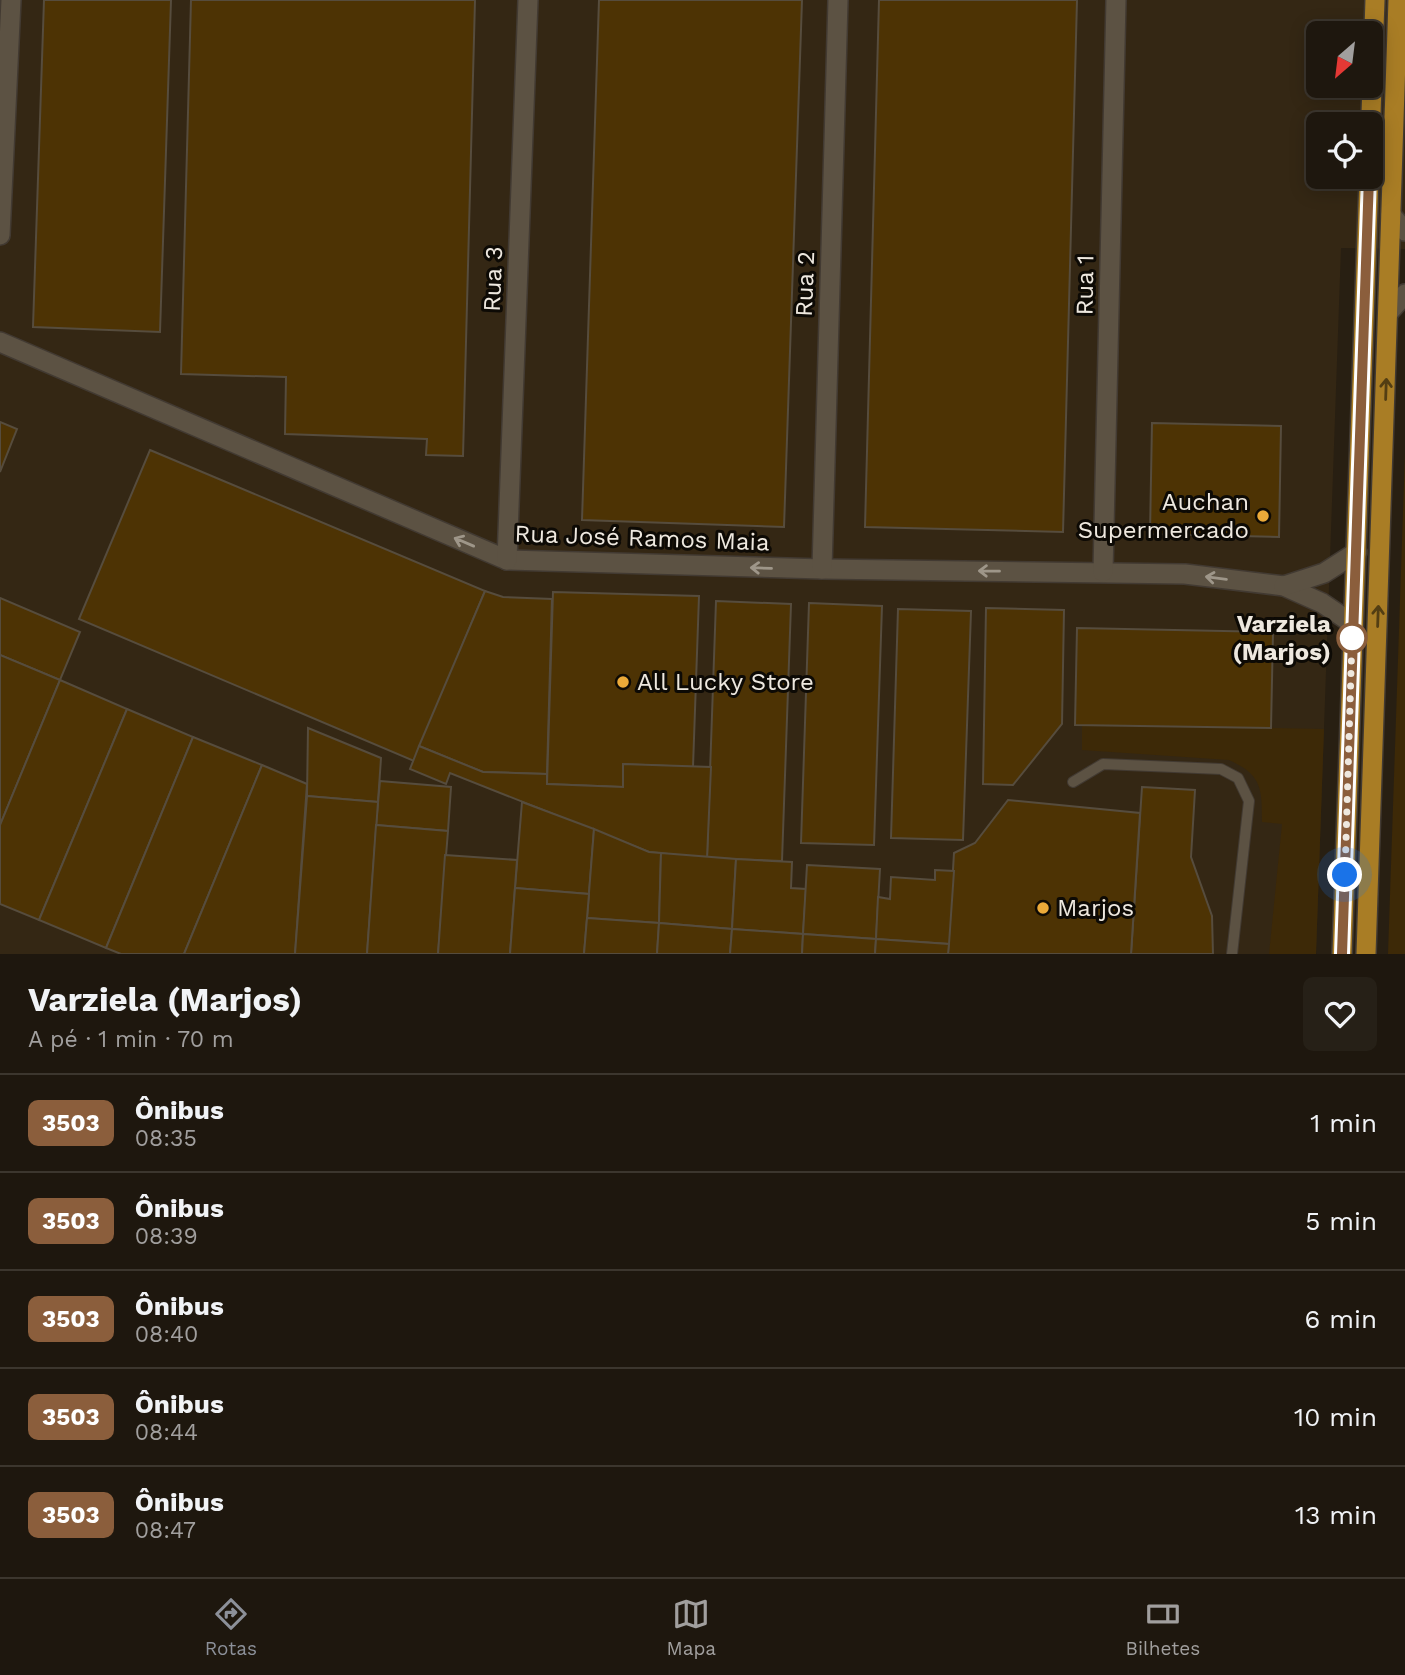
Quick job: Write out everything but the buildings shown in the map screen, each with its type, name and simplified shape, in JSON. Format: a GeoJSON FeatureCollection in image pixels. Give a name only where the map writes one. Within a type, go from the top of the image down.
{"type":"FeatureCollection","features":[{"type":"Feature","properties":{"kind":"main road"},"geometry":{"type":"LineString","coordinates":[[1371,112],[1375,0]]}},
{"type":"Feature","properties":{"kind":"main road"},"geometry":{"type":"LineString","coordinates":[[1366,954],[1398,0]]}},
{"type":"Feature","properties":{"kind":"main road"},"geometry":{"type":"LineString","coordinates":[[1342,954],[1369,189]]}},
{"type":"Feature","properties":{"kind":"main road"},"geometry":{"type":"LineString","coordinates":[[1353,624],[1360,633],[1363,648],[1370,824]]}},
{"type":"Feature","properties":{"kind":"street"},"geometry":{"type":"LineString","coordinates":[[0,235],[11,0]]}},
{"type":"Feature","properties":{"kind":"street","name":"Rua 3"},"geometry":{"type":"LineString","coordinates":[[507,560],[528,0]]}},
{"type":"Feature","properties":{"kind":"street","name":"Rua 2"},"geometry":{"type":"LineString","coordinates":[[822,569],[838,0]]}},
{"type":"Feature","properties":{"kind":"street","name":"Rua 1"},"geometry":{"type":"LineString","coordinates":[[1103,572],[1116,0]]}},
{"type":"Feature","properties":{"kind":"street"},"geometry":{"type":"LineString","coordinates":[[1391,215],[1405,230]]}},
{"type":"Feature","properties":{"kind":"street"},"geometry":{"type":"LineString","coordinates":[[1388,313],[1405,294]]}},
{"type":"Feature","properties":{"kind":"street","name":"Rua José Ramos Maia"},"geometry":{"type":"LineString","coordinates":[[0,342],[507,560],[822,569],[1185,574],[1284,586],[1322,603],[1353,624]]}},
{"type":"Feature","properties":{"kind":"street","name":"Rua José Ramos Maia"},"geometry":{"type":"LineString","coordinates":[[1284,586],[1324,573],[1357,552]]}},
{"type":"Feature","properties":{"kind":"lane"},"geometry":{"type":"LineString","coordinates":[[1073,782],[1103,764],[1221,769],[1238,778],[1250,801],[1232,954]]}},
{"type":"Feature","properties":{"kind":"shaded area"},"geometry":{"type":"Polygon","coordinates":[[[0,0],[1405,0],[1405,249],[1341,248],[1316,954],[0,954],[0,0]]]}},
{"type":"Feature","properties":{"kind":"shaded area"},"geometry":{"type":"Polygon","coordinates":[[[1405,453],[1405,954],[1388,954],[1405,453]]]}},
{"type":"Feature","properties":{"kind":"shaded area"},"geometry":{"type":"Polygon","coordinates":[[[1082,725],[1324,729],[1316,954],[1269,954],[1282,824],[1262,822],[1260,791],[1248,771],[1229,760],[1082,750],[1082,725]]]}},
{"type":"Feature","properties":{"kind":"bus line","name":"3503"},"geometry":{"type":"LineString","coordinates":[[1342,954],[1369,189]]}},
{"type":"Feature","properties":{"kind":"place","name":"Auchan Supermercado"},"geometry":{"type":"Point","coordinates":[1263,516]}},
{"type":"Feature","properties":{"kind":"place","name":"Varziela (Marjos)"},"geometry":{"type":"Point","coordinates":[1352,638]}},
{"type":"Feature","properties":{"kind":"place","name":"All Lucky Store"},"geometry":{"type":"Point","coordinates":[623,682]}},
{"type":"Feature","properties":{"kind":"place","name":"Marjos"},"geometry":{"type":"Point","coordinates":[1043,908]}},
{"type":"Feature","properties":{"kind":"route"},"geometry":{"type":"LineString","coordinates":[[1345,875],[1352,638]]}}]}
